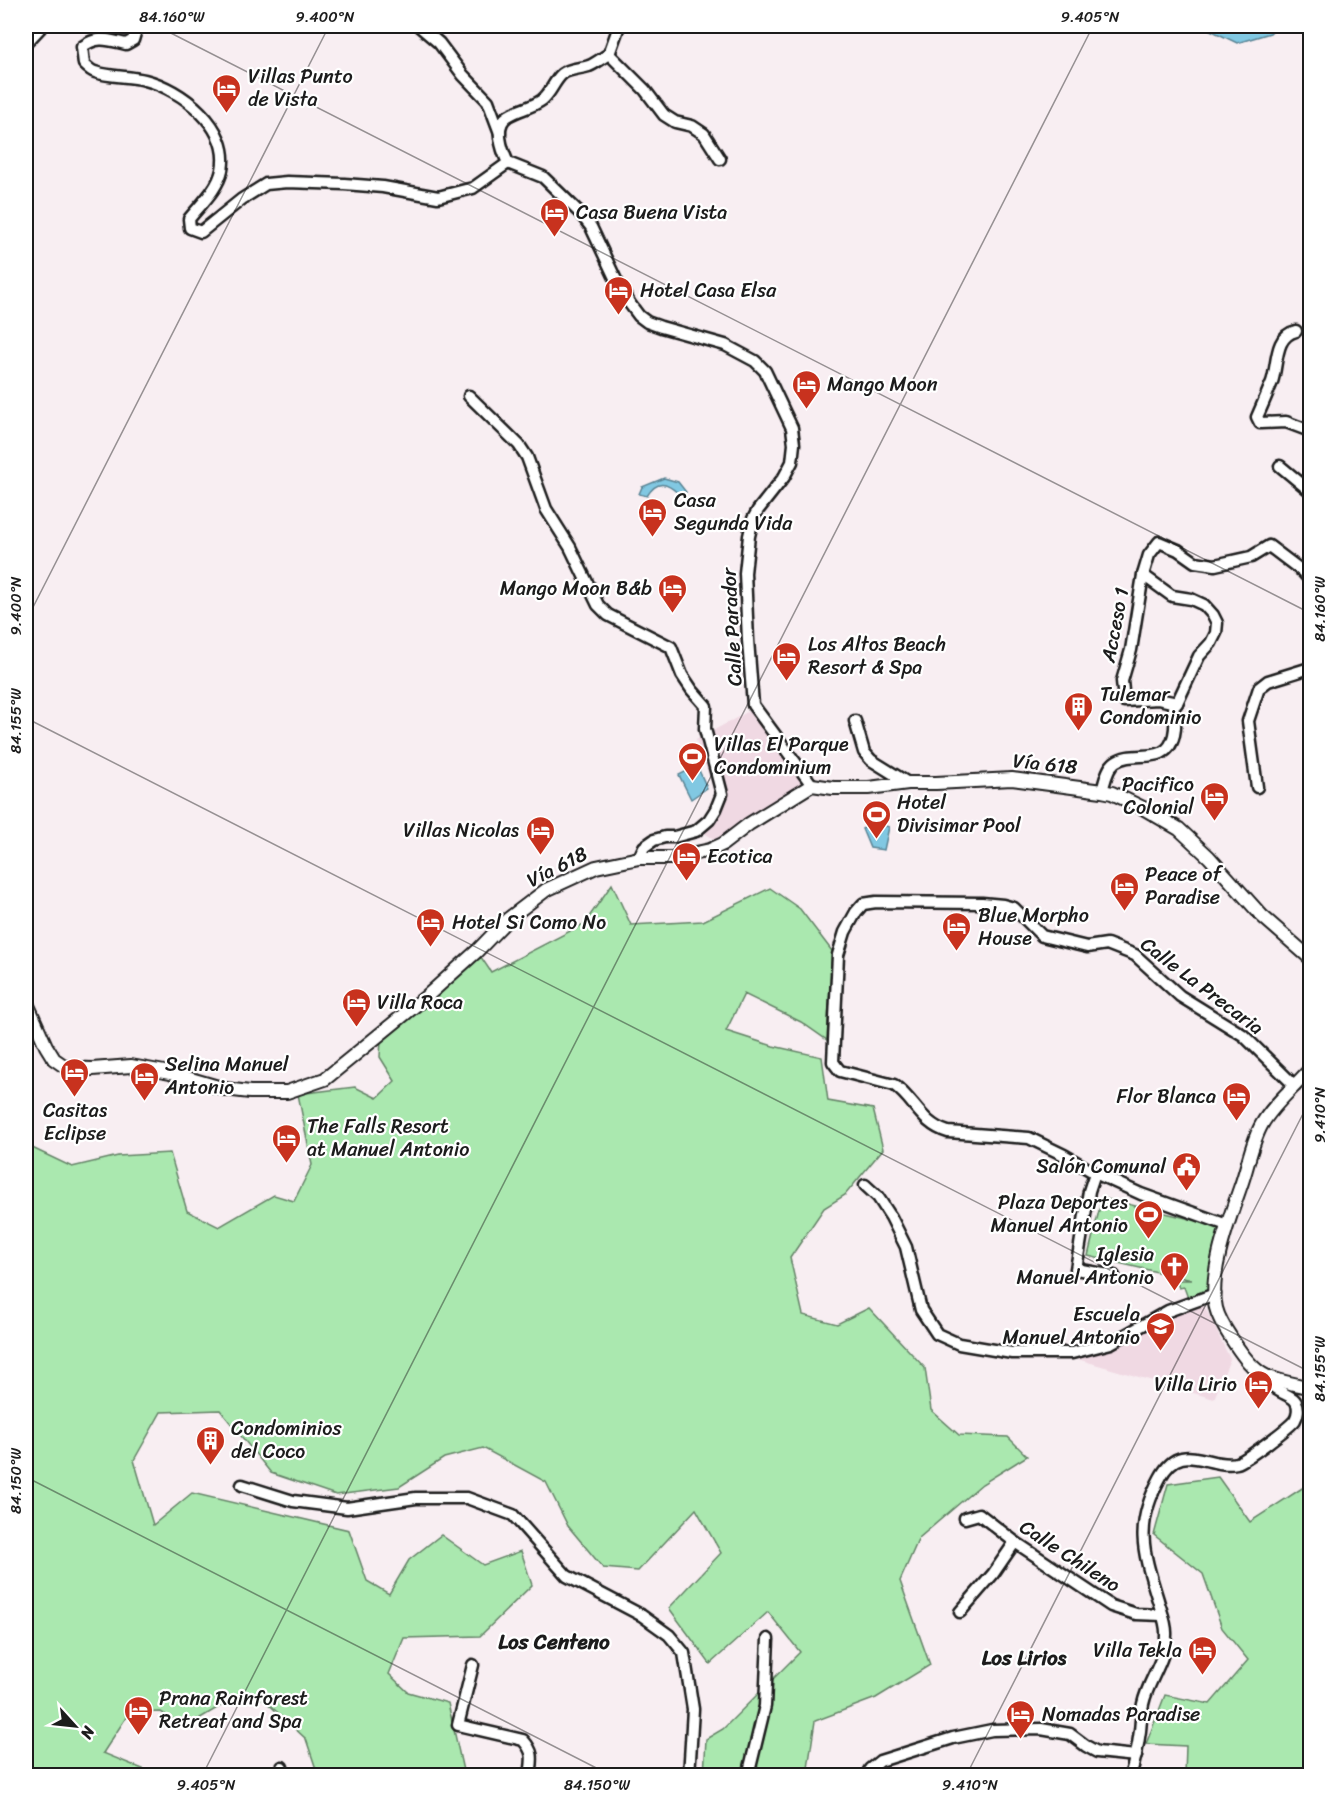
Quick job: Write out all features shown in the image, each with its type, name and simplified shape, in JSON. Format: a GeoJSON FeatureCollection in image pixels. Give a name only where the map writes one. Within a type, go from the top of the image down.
{"type":"FeatureCollection","features":[{"type":"Feature","properties":{"kind":"street"},"geometry":{"type":"LineString","coordinates":[[26,43],[42,26]]}},
{"type":"Feature","properties":{"kind":"street"},"geometry":{"type":"LineString","coordinates":[[134,26],[136,30],[133,40],[126,44],[100,38],[82,47],[84,64],[93,72],[147,80],[166,88],[187,99],[216,131],[221,148],[222,168],[217,183],[189,219],[190,228],[201,232],[242,199],[266,184],[287,182],[344,184],[383,187],[438,197],[473,188],[508,163],[488,101],[463,75],[439,43],[418,26]]}},
{"type":"Feature","properties":{"kind":"street"},"geometry":{"type":"LineString","coordinates":[[500,133],[506,117],[544,99],[562,75],[570,70],[586,67],[609,54],[619,26]]}},
{"type":"Feature","properties":{"kind":"street"},"geometry":{"type":"LineString","coordinates":[[609,54],[645,90],[664,115],[675,122],[692,126],[704,134],[720,159]]}},
{"type":"Feature","properties":{"kind":"street","name":"Calle Parador"},"geometry":{"type":"LineString","coordinates":[[508,163],[543,177],[591,227],[616,280],[639,316],[661,327],[725,345],[749,357],[765,371],[792,428],[794,444],[792,462],[784,477],[758,510],[749,536],[745,573],[753,705],[812,785]]}},
{"type":"Feature","properties":{"kind":"street"},"geometry":{"type":"LineString","coordinates":[[1296,331],[1288,333],[1282,339],[1273,380],[1257,417],[1263,423],[1286,422],[1311,431]]}},
{"type":"Feature","properties":{"kind":"street"},"geometry":{"type":"LineString","coordinates":[[469,396],[527,457],[546,509],[570,547],[598,605],[608,615],[671,647],[682,675],[706,706],[705,729],[722,794],[716,809],[709,820],[696,831],[654,840],[644,847],[639,858]]}},
{"type":"Feature","properties":{"kind":"street"},"geometry":{"type":"LineString","coordinates":[[1280,466],[1311,491]]}},
{"type":"Feature","properties":{"kind":"street","name":"Acceso 1"},"geometry":{"type":"LineString","coordinates":[[1177,703],[1158,699],[1124,701],[1122,681],[1131,650],[1143,575],[1149,555],[1159,542],[1178,550],[1195,562],[1215,565],[1251,557],[1269,546],[1311,580]]}},
{"type":"Feature","properties":{"kind":"street"},"geometry":{"type":"LineString","coordinates":[[1102,791],[1108,770],[1115,762],[1125,758],[1151,757],[1168,747],[1173,740],[1176,723],[1173,708],[1199,656],[1211,643],[1216,633],[1217,623],[1204,605],[1191,599],[1172,596],[1143,575]]}},
{"type":"Feature","properties":{"kind":"street"},"geometry":{"type":"LineString","coordinates":[[1257,787],[1248,721],[1259,688],[1268,681],[1311,668]]}},
{"type":"Feature","properties":{"kind":"street"},"geometry":{"type":"LineString","coordinates":[[855,721],[864,752],[908,783]]}},
{"type":"Feature","properties":{"kind":"street","name":"Vía 618"},"geometry":{"type":"LineString","coordinates":[[26,1001],[46,1046],[54,1059],[67,1068],[131,1066],[170,1073],[225,1089],[287,1092],[325,1079],[427,996],[477,951],[508,919],[546,890],[596,867],[639,858],[674,858],[710,850],[723,844],[749,824],[812,785],[833,788],[869,788],[908,783],[1012,779],[1112,793],[1179,829],[1209,857],[1262,916],[1311,958]]}},
{"type":"Feature","properties":{"kind":"street","name":"Calle La Precaria"},"geometry":{"type":"LineString","coordinates":[[1227,1225],[1141,1194],[1029,1138],[939,1130],[930,1125],[894,1085],[840,1071],[833,1062],[838,955],[845,932],[863,904],[876,902],[982,903],[1014,908],[1042,936],[1087,947],[1107,944],[1135,955],[1179,996],[1243,1035],[1295,1086]]}},
{"type":"Feature","properties":{"kind":"street"},"geometry":{"type":"LineString","coordinates":[[1311,1069],[1276,1106],[1262,1125],[1252,1146],[1247,1169],[1227,1225],[1218,1262],[1215,1293],[1216,1307],[1229,1334],[1240,1352],[1254,1368],[1266,1376],[1311,1388]]}},
{"type":"Feature","properties":{"kind":"street"},"geometry":{"type":"LineString","coordinates":[[1095,1173],[1089,1191],[1076,1269],[1114,1276]]}},
{"type":"Feature","properties":{"kind":"street"},"geometry":{"type":"LineString","coordinates":[[865,1185],[878,1197],[906,1247],[921,1310],[937,1334],[959,1344],[1012,1353],[1072,1353],[1111,1343],[1168,1311],[1215,1293]]}},
{"type":"Feature","properties":{"kind":"street"},"geometry":{"type":"LineString","coordinates":[[1130,1776],[1136,1756],[1143,1702],[1164,1653],[1167,1634],[1145,1559],[1143,1545],[1145,1512],[1161,1475],[1178,1458],[1193,1456],[1237,1463],[1245,1460],[1296,1419],[1297,1403],[1293,1398],[1275,1389],[1266,1376]]}},
{"type":"Feature","properties":{"kind":"street"},"geometry":{"type":"LineString","coordinates":[[242,1485],[293,1501],[347,1509],[416,1498],[467,1498],[513,1515],[567,1576],[641,1615],[669,1635],[684,1653],[693,1709],[689,1776]]}},
{"type":"Feature","properties":{"kind":"street","name":"Calle Chileno"},"geometry":{"type":"LineString","coordinates":[[965,1518],[979,1514],[1015,1542],[1111,1606],[1136,1614],[1162,1615]]}},
{"type":"Feature","properties":{"kind":"street"},"geometry":{"type":"LineString","coordinates":[[960,1612],[993,1574],[1015,1542]]}},
{"type":"Feature","properties":{"kind":"street"},"geometry":{"type":"LineString","coordinates":[[748,1776],[765,1706],[768,1639]]}},
{"type":"Feature","properties":{"kind":"street"},"geometry":{"type":"LineString","coordinates":[[473,1665],[458,1725],[523,1740],[530,1748],[532,1756],[530,1776]]}},
{"type":"Feature","properties":{"kind":"street"},"geometry":{"type":"LineString","coordinates":[[866,1776],[879,1761],[953,1738],[992,1730],[1059,1731],[1070,1734],[1097,1752],[1136,1756]]}},
{"type":"Feature","properties":{"kind":"shaded area"},"geometry":{"type":"Polygon","coordinates":[[[749,711],[803,785],[717,841],[698,829],[717,797],[696,740],[749,711]]]}},
{"type":"Feature","properties":{"kind":"shaded area","name":"Escuela Manuel Antonio"},"geometry":{"type":"Polygon","coordinates":[[[1203,1303],[1230,1359],[1214,1399],[1074,1358],[1114,1346],[1166,1318],[1203,1303]]]}},
{"type":"Feature","properties":{"kind":"green space"},"geometry":{"type":"Polygon","coordinates":[[[612,884],[631,925],[703,921],[770,888],[800,909],[832,951],[827,1040],[801,1022],[744,994],[726,1031],[773,1046],[822,1057],[828,1101],[873,1109],[883,1149],[845,1195],[824,1208],[790,1258],[803,1315],[837,1324],[869,1308],[925,1368],[931,1410],[959,1435],[1008,1437],[1027,1456],[982,1484],[919,1538],[900,1581],[930,1665],[876,1698],[815,1721],[807,1775],[704,1775],[706,1739],[723,1729],[800,1652],[768,1612],[710,1664],[669,1608],[721,1553],[696,1509],[638,1571],[603,1568],[568,1526],[546,1482],[483,1448],[444,1458],[399,1487],[336,1495],[271,1473],[220,1410],[161,1412],[134,1460],[153,1525],[192,1493],[349,1530],[367,1581],[389,1594],[409,1560],[441,1535],[483,1565],[521,1551],[532,1585],[480,1636],[404,1638],[389,1674],[408,1692],[448,1703],[464,1775],[318,1775],[306,1739],[263,1699],[234,1698],[185,1727],[161,1712],[131,1713],[127,1716],[103,1753],[152,1775],[26,1775],[26,1145],[72,1167],[118,1156],[170,1153],[187,1211],[219,1227],[274,1195],[294,1201],[312,1165],[298,1094],[355,1087],[377,1098],[395,1081],[380,1057],[381,1039],[481,957],[491,972],[584,924],[612,884]]]}},
{"type":"Feature","properties":{"kind":"green space","name":"Plaza Deportes Manuel Antonio"},"geometry":{"type":"Polygon","coordinates":[[[1102,1198],[1220,1226],[1210,1292],[1189,1301],[1184,1287],[1179,1288],[1176,1280],[1192,1280],[1088,1256],[1102,1198]]]}},
{"type":"Feature","properties":{"kind":"green space"},"geometry":{"type":"Polygon","coordinates":[[[1218,1477],[1250,1522],[1310,1483],[1310,1775],[1185,1775],[1186,1746],[1146,1744],[1165,1695],[1210,1704],[1248,1660],[1222,1628],[1203,1574],[1154,1535],[1168,1484],[1218,1477]]]}},
{"type":"Feature","properties":{"kind":"water"},"geometry":{"type":"Polygon","coordinates":[[[1202,26],[1277,26],[1270,33],[1237,43],[1202,26]]]}},
{"type":"Feature","properties":{"kind":"water"},"geometry":{"type":"Polygon","coordinates":[[[664,478],[678,482],[686,492],[679,494],[662,484],[654,487],[647,496],[639,494],[642,487],[664,478]]]}},
{"type":"Feature","properties":{"kind":"water","name":"Villas El Parque Condominium"},"geometry":{"type":"Polygon","coordinates":[[[697,766],[707,788],[691,799],[679,775],[697,766]]]}},
{"type":"Feature","properties":{"kind":"water","name":"Hotel Divisimar Pool"},"geometry":{"type":"Polygon","coordinates":[[[875,823],[889,827],[884,850],[870,848],[862,829],[875,823]]]}},
{"type":"Feature","properties":{"kind":"place","name":"Villas Punto de Vista"},"geometry":{"type":"Point","coordinates":[227,114]}},
{"type":"Feature","properties":{"kind":"place","name":"Casa Buena Vista"},"geometry":{"type":"Point","coordinates":[555,238]}},
{"type":"Feature","properties":{"kind":"place","name":"Hotel Casa Elsa"},"geometry":{"type":"Point","coordinates":[619,316]}},
{"type":"Feature","properties":{"kind":"place","name":"Mango Moon"},"geometry":{"type":"Point","coordinates":[806,410]}},
{"type":"Feature","properties":{"kind":"place","name":"Casa Segunda Vida"},"geometry":{"type":"Point","coordinates":[653,538]}},
{"type":"Feature","properties":{"kind":"place","name":"Mango Moon B&b"},"geometry":{"type":"Point","coordinates":[673,614]}},
{"type":"Feature","properties":{"kind":"place","name":"Los Altos Beach Resort & Spa"},"geometry":{"type":"Point","coordinates":[787,682]}},
{"type":"Feature","properties":{"kind":"place","name":"Tulemar Condominio"},"geometry":{"type":"Point","coordinates":[1079,732]}},
{"type":"Feature","properties":{"kind":"place","name":"Villas El Parque Condominium"},"geometry":{"type":"Point","coordinates":[693,782]}},
{"type":"Feature","properties":{"kind":"place","name":"Pacifico Colonial"},"geometry":{"type":"Point","coordinates":[1215,822]}},
{"type":"Feature","properties":{"kind":"place","name":"Hotel Divisimar Pool"},"geometry":{"type":"Point","coordinates":[876,840]}},
{"type":"Feature","properties":{"kind":"place","name":"Villas Nicolas"},"geometry":{"type":"Point","coordinates":[540,856]}},
{"type":"Feature","properties":{"kind":"place","name":"Ecotica"},"geometry":{"type":"Point","coordinates":[686,882]}},
{"type":"Feature","properties":{"kind":"place","name":"Peace of Paradise"},"geometry":{"type":"Point","coordinates":[1124,912]}},
{"type":"Feature","properties":{"kind":"place","name":"Hotel Si Como No"},"geometry":{"type":"Point","coordinates":[431,948]}},
{"type":"Feature","properties":{"kind":"place","name":"Blue Morpho House"},"geometry":{"type":"Point","coordinates":[957,952]}},
{"type":"Feature","properties":{"kind":"place","name":"Villa Roca"},"geometry":{"type":"Point","coordinates":[356,1028]}},
{"type":"Feature","properties":{"kind":"place","name":"Casitas Eclipse"},"geometry":{"type":"Point","coordinates":[75,1098]}},
{"type":"Feature","properties":{"kind":"place","name":"Selina Manuel Antonio"},"geometry":{"type":"Point","coordinates":[144,1102]}},
{"type":"Feature","properties":{"kind":"place","name":"Flor Blanca"},"geometry":{"type":"Point","coordinates":[1237,1122]}},
{"type":"Feature","properties":{"kind":"place","name":"The Falls Resort at Manuel Antonio"},"geometry":{"type":"Point","coordinates":[286,1164]}},
{"type":"Feature","properties":{"kind":"place","name":"Salón Comunal"},"geometry":{"type":"Point","coordinates":[1187,1192]}},
{"type":"Feature","properties":{"kind":"place","name":"Plaza Deportes Manuel Antonio"},"geometry":{"type":"Point","coordinates":[1149,1240]}},
{"type":"Feature","properties":{"kind":"place","name":"Iglesia Manuel Antonio"},"geometry":{"type":"Point","coordinates":[1175,1292]}},
{"type":"Feature","properties":{"kind":"place","name":"Escuela Manuel Antonio"},"geometry":{"type":"Point","coordinates":[1161,1352]}},
{"type":"Feature","properties":{"kind":"place","name":"Villa Lirio"},"geometry":{"type":"Point","coordinates":[1258,1410]}},
{"type":"Feature","properties":{"kind":"place","name":"Condominios del Coco"},"geometry":{"type":"Point","coordinates":[210,1466]}},
{"type":"Feature","properties":{"kind":"place","name":"Villa Tekla"},"geometry":{"type":"Point","coordinates":[1203,1676]}},
{"type":"Feature","properties":{"kind":"place","name":"Prana Rainforest Retreat and Spa"},"geometry":{"type":"Point","coordinates":[138,1736]}},
{"type":"Feature","properties":{"kind":"place","name":"Nomadas Paradise"},"geometry":{"type":"Point","coordinates":[1021,1740]}},
{"type":"Feature","properties":{"kind":"district","name":"Los Centeno"},"geometry":{"type":"Point","coordinates":[554,1642]}},
{"type":"Feature","properties":{"kind":"district","name":"Los Lirios"},"geometry":{"type":"Point","coordinates":[1024,1658]}}]}
